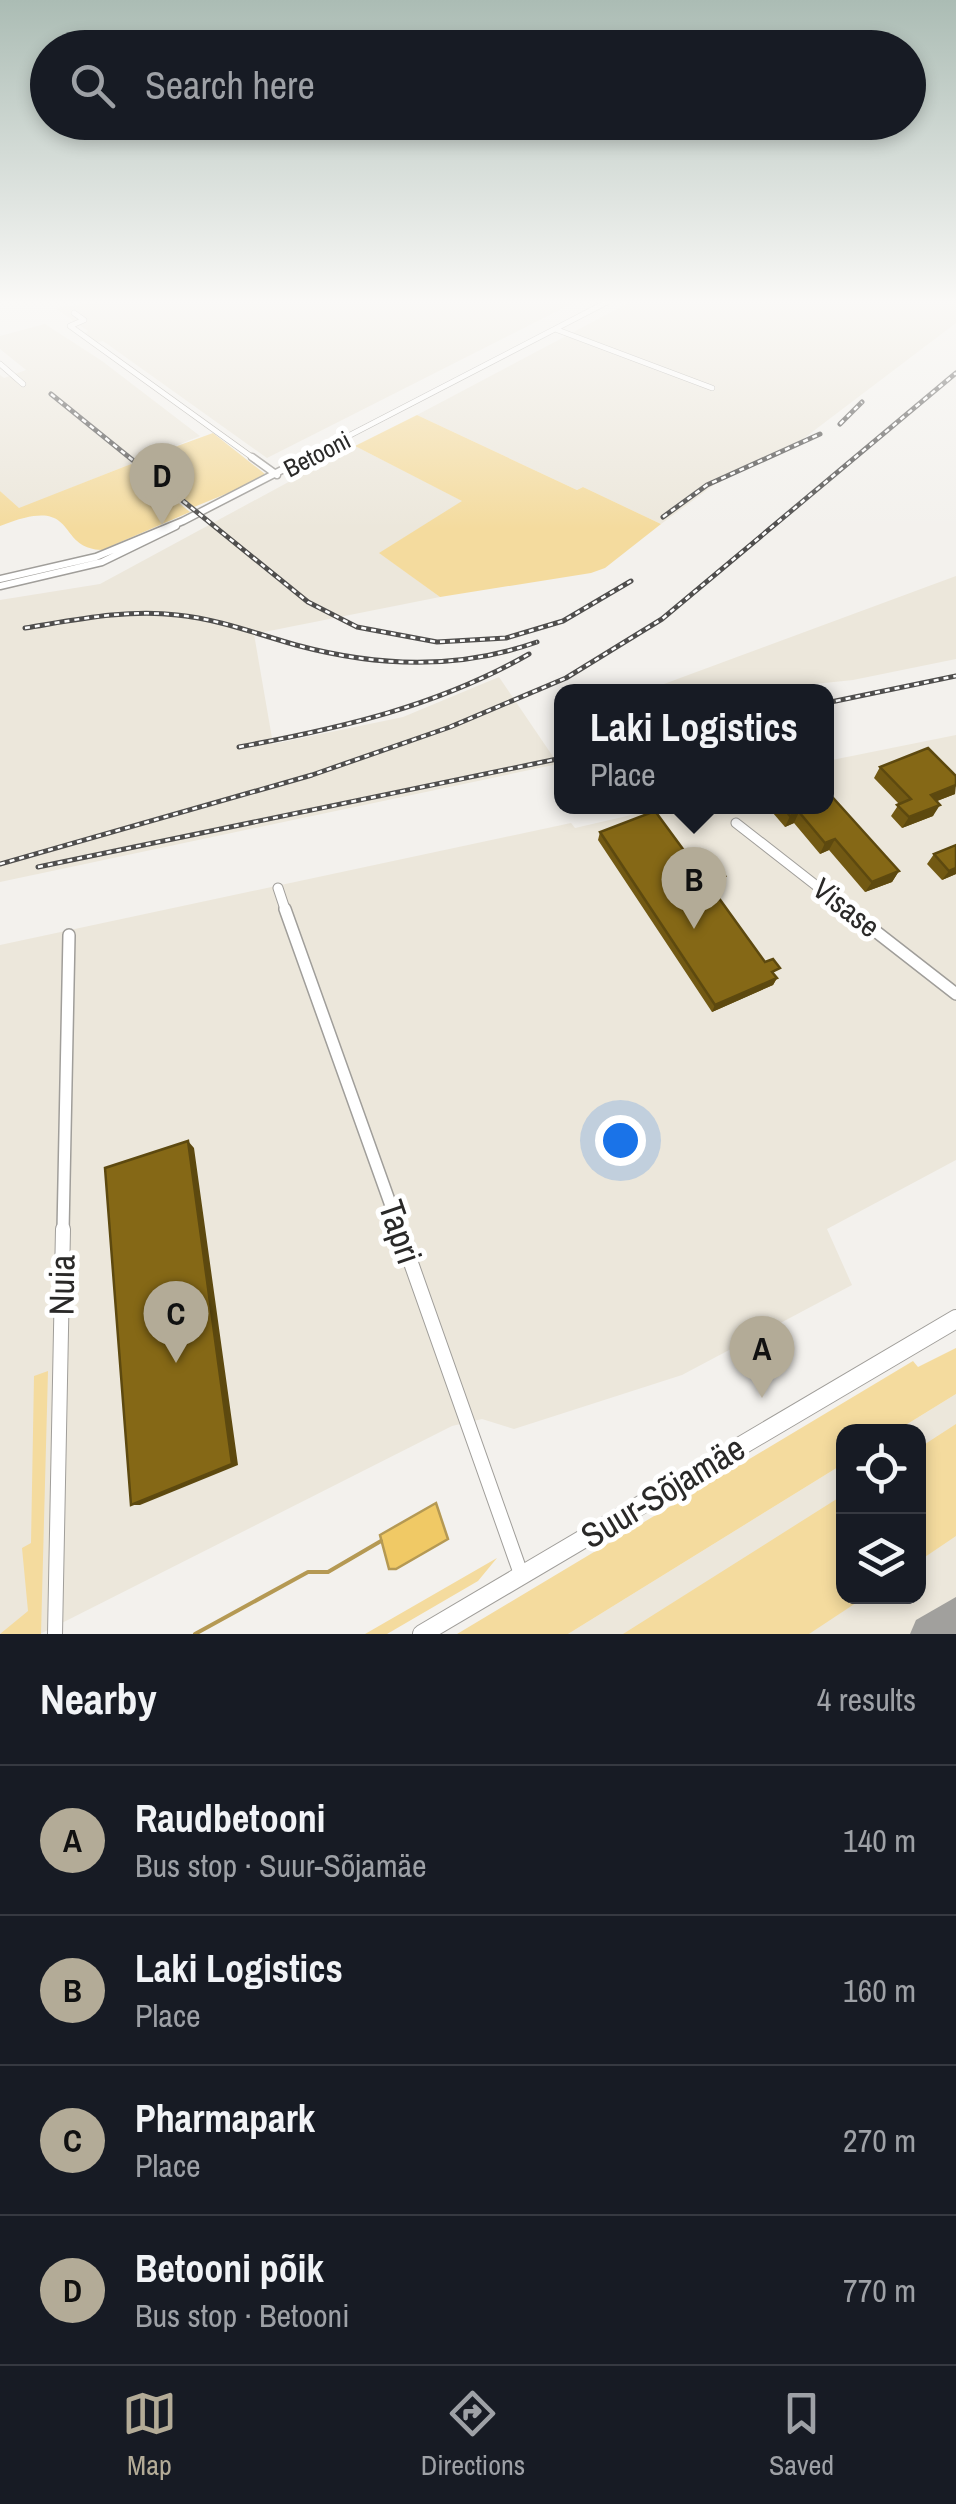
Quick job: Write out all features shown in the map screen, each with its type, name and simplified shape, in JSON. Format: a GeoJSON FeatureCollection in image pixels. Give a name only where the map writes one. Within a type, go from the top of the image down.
{"type":"FeatureCollection","features":[{"type":"Feature","properties":{"kind":"main road","name":"Suur-Sõjamäe"},"geometry":{"type":"LineString","coordinates":[[422,1634],[956,1319]]}},
{"type":"Feature","properties":{"kind":"street"},"geometry":{"type":"LineString","coordinates":[[15,377],[23,384]]}},
{"type":"Feature","properties":{"kind":"street"},"geometry":{"type":"LineString","coordinates":[[141,377],[277,475]]}},
{"type":"Feature","properties":{"kind":"street","name":"Betooni"},"geometry":{"type":"LineString","coordinates":[[0,582],[102,562],[154,540],[183,521],[464,377]]}},
{"type":"Feature","properties":{"kind":"street"},"geometry":{"type":"LineString","coordinates":[[684,377],[712,388]]}},
{"type":"Feature","properties":{"kind":"street","name":"Visase"},"geometry":{"type":"LineString","coordinates":[[736,822],[956,994]]}},
{"type":"Feature","properties":{"kind":"street","name":"Tapri"},"geometry":{"type":"LineString","coordinates":[[278,888],[521,1576]]}},
{"type":"Feature","properties":{"kind":"street","name":"Nuia"},"geometry":{"type":"LineString","coordinates":[[55,1634],[68,935]]}},
{"type":"Feature","properties":{"kind":"shaded area"},"geometry":{"type":"Polygon","coordinates":[[[0,377],[123,377],[200,436],[19,509],[0,491],[0,377]]]}},
{"type":"Feature","properties":{"kind":"shaded area"},"geometry":{"type":"Polygon","coordinates":[[[154,377],[426,377],[267,458],[154,377]]]}},
{"type":"Feature","properties":{"kind":"shaded area"},"geometry":{"type":"Polygon","coordinates":[[[488,377],[884,377],[795,445],[730,473],[661,524],[583,487],[577,490],[417,415],[488,377]]]}},
{"type":"Feature","properties":{"kind":"shaded area"},"geometry":{"type":"Polygon","coordinates":[[[417,415],[577,490],[583,487],[661,524],[605,568],[591,573],[440,597],[379,553],[462,501],[355,446],[417,415]]]}},
{"type":"Feature","properties":{"kind":"shaded area"},"geometry":{"type":"Polygon","coordinates":[[[213,433],[265,474],[194,507],[139,460],[213,433]]]}},
{"type":"Feature","properties":{"kind":"shaded area"},"geometry":{"type":"Polygon","coordinates":[[[355,446],[463,501],[380,553],[440,597],[254,634],[273,744],[403,717],[499,677],[554,758],[554,765],[0,882],[0,600],[100,584],[355,446]]]}},
{"type":"Feature","properties":{"kind":"shaded area"},"geometry":{"type":"Polygon","coordinates":[[[131,464],[190,512],[102,550],[87,547],[55,519],[44,516],[26,517],[0,526],[0,491],[19,508],[131,464]]]}},
{"type":"Feature","properties":{"kind":"shaded area"},"geometry":{"type":"Polygon","coordinates":[[[956,576],[956,659],[814,684],[664,684],[956,576]]]}},
{"type":"Feature","properties":{"kind":"shaded area"},"geometry":{"type":"Polygon","coordinates":[[[956,735],[956,1160],[827,1229],[852,1285],[682,1375],[514,1429],[482,1419],[452,1426],[40,1634],[0,1634],[0,945],[571,823],[575,828],[636,814],[834,814],[834,760],[956,735]]]}},
{"type":"Feature","properties":{"kind":"shaded area"},"geometry":{"type":"Polygon","coordinates":[[[956,1348],[956,1394],[907,1424],[836,1424],[836,1468],[568,1634],[457,1634],[913,1361],[918,1367],[956,1348]]]}},
{"type":"Feature","properties":{"kind":"shaded area"},"geometry":{"type":"Polygon","coordinates":[[[48,1371],[41,1634],[0,1634],[28,1611],[22,1548],[31,1543],[34,1376],[48,1371]]]}},
{"type":"Feature","properties":{"kind":"shaded area"},"geometry":{"type":"Polygon","coordinates":[[[956,1394],[956,1634],[568,1634],[836,1468],[836,1604],[926,1604],[926,1424],[907,1424],[956,1394]]]}},
{"type":"Feature","properties":{"kind":"shaded area"},"geometry":{"type":"Polygon","coordinates":[[[956,1424],[956,1536],[926,1556],[926,1514],[926,1443],[956,1424]]]}},
{"type":"Feature","properties":{"kind":"shaded area"},"geometry":{"type":"Polygon","coordinates":[[[836,1499],[836,1604],[854,1604],[809,1634],[623,1634],[836,1499]]]}},
{"type":"Feature","properties":{"kind":"shaded area"},"geometry":{"type":"Polygon","coordinates":[[[436,1503],[448,1539],[396,1569],[389,1569],[380,1535],[436,1503]]]}},
{"type":"Feature","properties":{"kind":"shaded area"},"geometry":{"type":"Polygon","coordinates":[[[497,1558],[478,1581],[387,1634],[365,1634],[497,1558]]]}},
{"type":"Feature","properties":{"kind":"building"},"geometry":{"type":"Polygon","coordinates":[[[928,748],[956,776],[956,785],[931,795],[940,805],[909,817],[897,805],[911,799],[880,767],[928,748]]]}},
{"type":"Feature","properties":{"kind":"building"},"geometry":{"type":"Polygon","coordinates":[[[834,799],[899,871],[872,882],[835,839],[825,843],[801,814],[834,814],[834,799]]]}},
{"type":"Feature","properties":{"kind":"building"},"geometry":{"type":"Polygon","coordinates":[[[647,814],[657,814],[702,875],[719,869],[725,876],[708,883],[765,962],[773,959],[780,968],[772,972],[777,978],[715,1005],[600,832],[647,814]]]}},
{"type":"Feature","properties":{"kind":"building"},"geometry":{"type":"Polygon","coordinates":[[[956,845],[956,868],[949,871],[934,854],[956,845]]]}},
{"type":"Feature","properties":{"kind":"building"},"geometry":{"type":"Polygon","coordinates":[[[188,1141],[232,1464],[131,1505],[105,1168],[188,1141]]]}},
{"type":"Feature","properties":{"kind":"waterway"},"geometry":{"type":"LineString","coordinates":[[195,1634],[308,1572],[328,1572],[381,1541]]}},
{"type":"Feature","properties":{"kind":"taxiway"},"geometry":{"type":"LineString","coordinates":[[930,1634],[956,1616]]}},
{"type":"Feature","properties":{"kind":"railway"},"geometry":{"type":"LineString","coordinates":[[0,864],[312,775],[450,727],[566,678],[662,619],[951,377]]}},
{"type":"Feature","properties":{"kind":"railway"},"geometry":{"type":"LineString","coordinates":[[51,394],[308,602],[357,627],[437,642],[506,638],[563,621],[631,581]]}},
{"type":"Feature","properties":{"kind":"railway"},"geometry":{"type":"LineString","coordinates":[[840,424],[862,402]]}},
{"type":"Feature","properties":{"kind":"railway"},"geometry":{"type":"LineString","coordinates":[[663,517],[707,485],[820,434]]}},
{"type":"Feature","properties":{"kind":"railway"},"geometry":{"type":"LineString","coordinates":[[25,628],[120,614],[177,615],[357,658],[417,662],[477,657],[537,642]]}},
{"type":"Feature","properties":{"kind":"railway"},"geometry":{"type":"LineString","coordinates":[[239,747],[388,713],[460,688],[529,654]]}},
{"type":"Feature","properties":{"kind":"railway"},"geometry":{"type":"LineString","coordinates":[[834,701],[956,676]]}},
{"type":"Feature","properties":{"kind":"railway"},"geometry":{"type":"LineString","coordinates":[[38,867],[554,760]]}},
{"type":"Feature","properties":{"kind":"place","name":"Betooni põik"},"geometry":{"type":"Point","coordinates":[162,525]}},
{"type":"Feature","properties":{"kind":"place","name":"Laki Logistics"},"geometry":{"type":"Point","coordinates":[694,929]}},
{"type":"Feature","properties":{"kind":"place","name":"Pharmapark"},"geometry":{"type":"Point","coordinates":[176,1363]}},
{"type":"Feature","properties":{"kind":"place","name":"Raudbetooni"},"geometry":{"type":"Point","coordinates":[762,1398]}}]}
